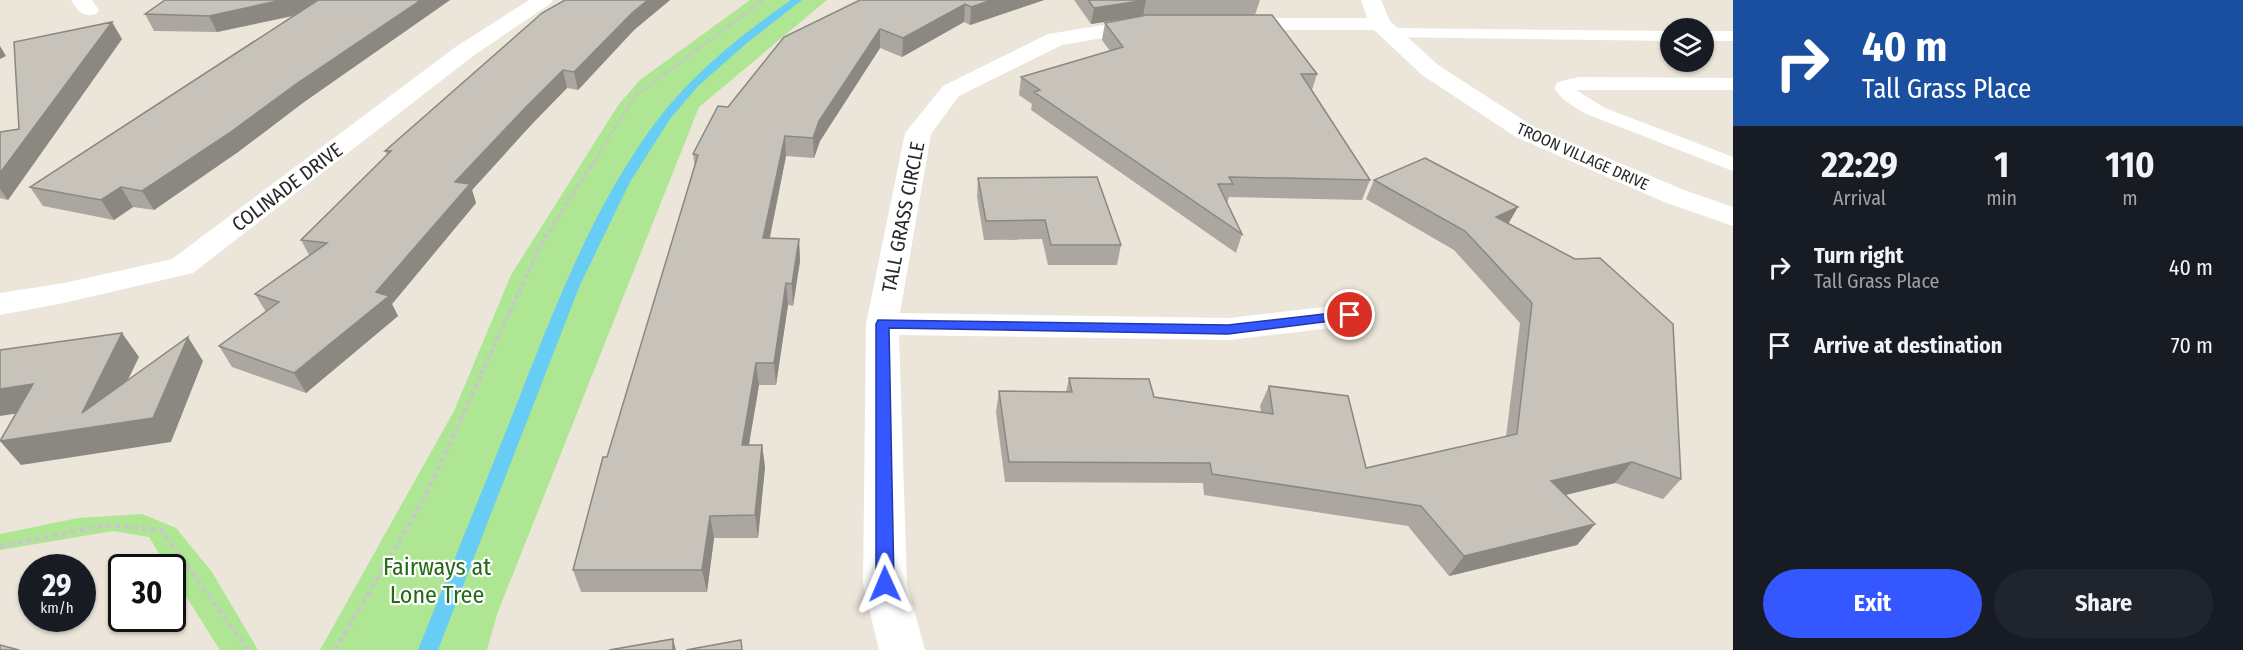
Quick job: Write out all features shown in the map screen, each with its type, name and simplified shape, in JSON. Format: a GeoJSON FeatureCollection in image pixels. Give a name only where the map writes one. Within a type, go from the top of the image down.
{"type":"FeatureCollection","features":[{"type":"Feature","properties":{"kind":"street","name":"COLINADE DRIVE"},"geometry":{"type":"LineString","coordinates":[[0,304],[64,293],[182,266],[465,51],[543,0]]}},
{"type":"Feature","properties":{"kind":"street","name":"TALL GRASS CIRCLE"},"geometry":{"type":"LineString","coordinates":[[902,650],[885,584],[882,324],[918,132],[951,92],[1056,39],[1143,24],[1380,19]]}},
{"type":"Feature","properties":{"kind":"street","name":"TROON VILLAGE DRIVE"},"geometry":{"type":"LineString","coordinates":[[1380,19],[1430,70],[1525,132],[1674,196],[1733,217]]}},
{"type":"Feature","properties":{"kind":"street"},"geometry":{"type":"LineString","coordinates":[[882,324],[1228,329],[1350,315]]}},
{"type":"Feature","properties":{"kind":"lane"},"geometry":{"type":"LineString","coordinates":[[1380,19],[1660,35]]}},
{"type":"Feature","properties":{"kind":"lane"},"geometry":{"type":"LineString","coordinates":[[1714,36],[1733,36]]}},
{"type":"Feature","properties":{"kind":"lane"},"geometry":{"type":"LineString","coordinates":[[1733,84],[1579,83],[1565,86],[1565,90],[1572,98],[1588,107],[1666,140],[1733,164]]}},
{"type":"Feature","properties":{"kind":"path"},"geometry":{"type":"LineString","coordinates":[[335,650],[425,497],[541,244],[635,96],[763,0]]}},
{"type":"Feature","properties":{"kind":"path"},"geometry":{"type":"LineString","coordinates":[[0,546],[106,525],[161,531],[248,650]]}},
{"type":"Feature","properties":{"kind":"green space","name":"Fairways at Lone Tree"},"geometry":{"type":"Polygon","coordinates":[[[750,0],[827,0],[699,107],[497,614],[487,650],[320,650],[454,411],[511,275],[619,104],[640,80],[750,0]]]}},
{"type":"Feature","properties":{"kind":"green space"},"geometry":{"type":"Polygon","coordinates":[[[142,514],[176,528],[212,572],[258,650],[220,650],[186,596],[186,554],[159,554],[149,537],[113,531],[0,550],[0,534],[78,518],[142,514]]]}},
{"type":"Feature","properties":{"kind":"building"},"geometry":{"type":"Polygon","coordinates":[[[165,0],[282,0],[209,16],[145,14],[165,0]]]}},
{"type":"Feature","properties":{"kind":"building"},"geometry":{"type":"Polygon","coordinates":[[[318,0],[421,0],[142,191],[121,187],[101,200],[30,187],[318,0]]]}},
{"type":"Feature","properties":{"kind":"building"},"geometry":{"type":"Polygon","coordinates":[[[565,0],[648,0],[632,13],[574,72],[563,70],[455,182],[470,184],[376,292],[389,296],[294,373],[219,346],[279,302],[255,294],[327,243],[301,240],[391,151],[385,151],[542,13],[565,0]]]}},
{"type":"Feature","properties":{"kind":"building"},"geometry":{"type":"Polygon","coordinates":[[[860,0],[992,0],[971,7],[965,4],[903,38],[880,29],[819,121],[813,138],[785,136],[763,238],[799,239],[792,284],[786,283],[774,363],[756,363],[742,445],[762,445],[755,515],[710,516],[702,570],[573,570],[603,457],[607,457],[698,155],[693,154],[718,106],[728,107],[784,37],[860,0]]]}},
{"type":"Feature","properties":{"kind":"building"},"geometry":{"type":"Polygon","coordinates":[[[1088,0],[1146,0],[1094,8],[1088,0]]]}},
{"type":"Feature","properties":{"kind":"building"},"geometry":{"type":"Polygon","coordinates":[[[1147,15],[1272,15],[1317,74],[1301,74],[1370,180],[1229,177],[1233,184],[1218,184],[1242,234],[1034,92],[1040,90],[1021,77],[1123,47],[1105,23],[1147,15]]]}},
{"type":"Feature","properties":{"kind":"building"},"geometry":{"type":"Polygon","coordinates":[[[112,22],[0,173],[0,132],[19,129],[14,42],[112,22]]]}},
{"type":"Feature","properties":{"kind":"building"},"geometry":{"type":"Polygon","coordinates":[[[1425,158],[1518,207],[1496,217],[1575,259],[1600,258],[1673,324],[1681,479],[1632,462],[1551,481],[1595,524],[1464,556],[1421,506],[1212,474],[1210,463],[1009,462],[999,391],[1072,392],[1069,378],[1149,379],[1154,397],[1273,414],[1269,386],[1348,396],[1366,468],[1517,434],[1532,303],[1465,231],[1374,180],[1425,158]]]}},
{"type":"Feature","properties":{"kind":"building"},"geometry":{"type":"Polygon","coordinates":[[[1097,177],[1121,245],[1051,245],[1045,220],[986,221],[978,178],[1097,177]]]}},
{"type":"Feature","properties":{"kind":"building"},"geometry":{"type":"Polygon","coordinates":[[[122,333],[82,413],[188,337],[153,418],[0,441],[33,384],[0,389],[0,350],[122,333]]]}},
{"type":"Feature","properties":{"kind":"building"},"geometry":{"type":"Polygon","coordinates":[[[673,639],[673,650],[609,650],[673,639]]]}},
{"type":"Feature","properties":{"kind":"building"},"geometry":{"type":"Polygon","coordinates":[[[741,640],[742,650],[686,650],[741,640]]]}},
{"type":"Feature","properties":{"kind":"building"},"geometry":{"type":"Polygon","coordinates":[[[0,645],[19,650],[0,650],[0,645]]]}},
{"type":"Feature","properties":{"kind":"waterway"},"geometry":{"type":"LineString","coordinates":[[428,650],[572,285],[623,182],[666,117],[710,68],[744,39],[797,0]]}},
{"type":"Feature","properties":{"kind":"route"},"geometry":{"type":"LineString","coordinates":[[885,584],[882,324],[1228,329],[1350,315]]}}]}
